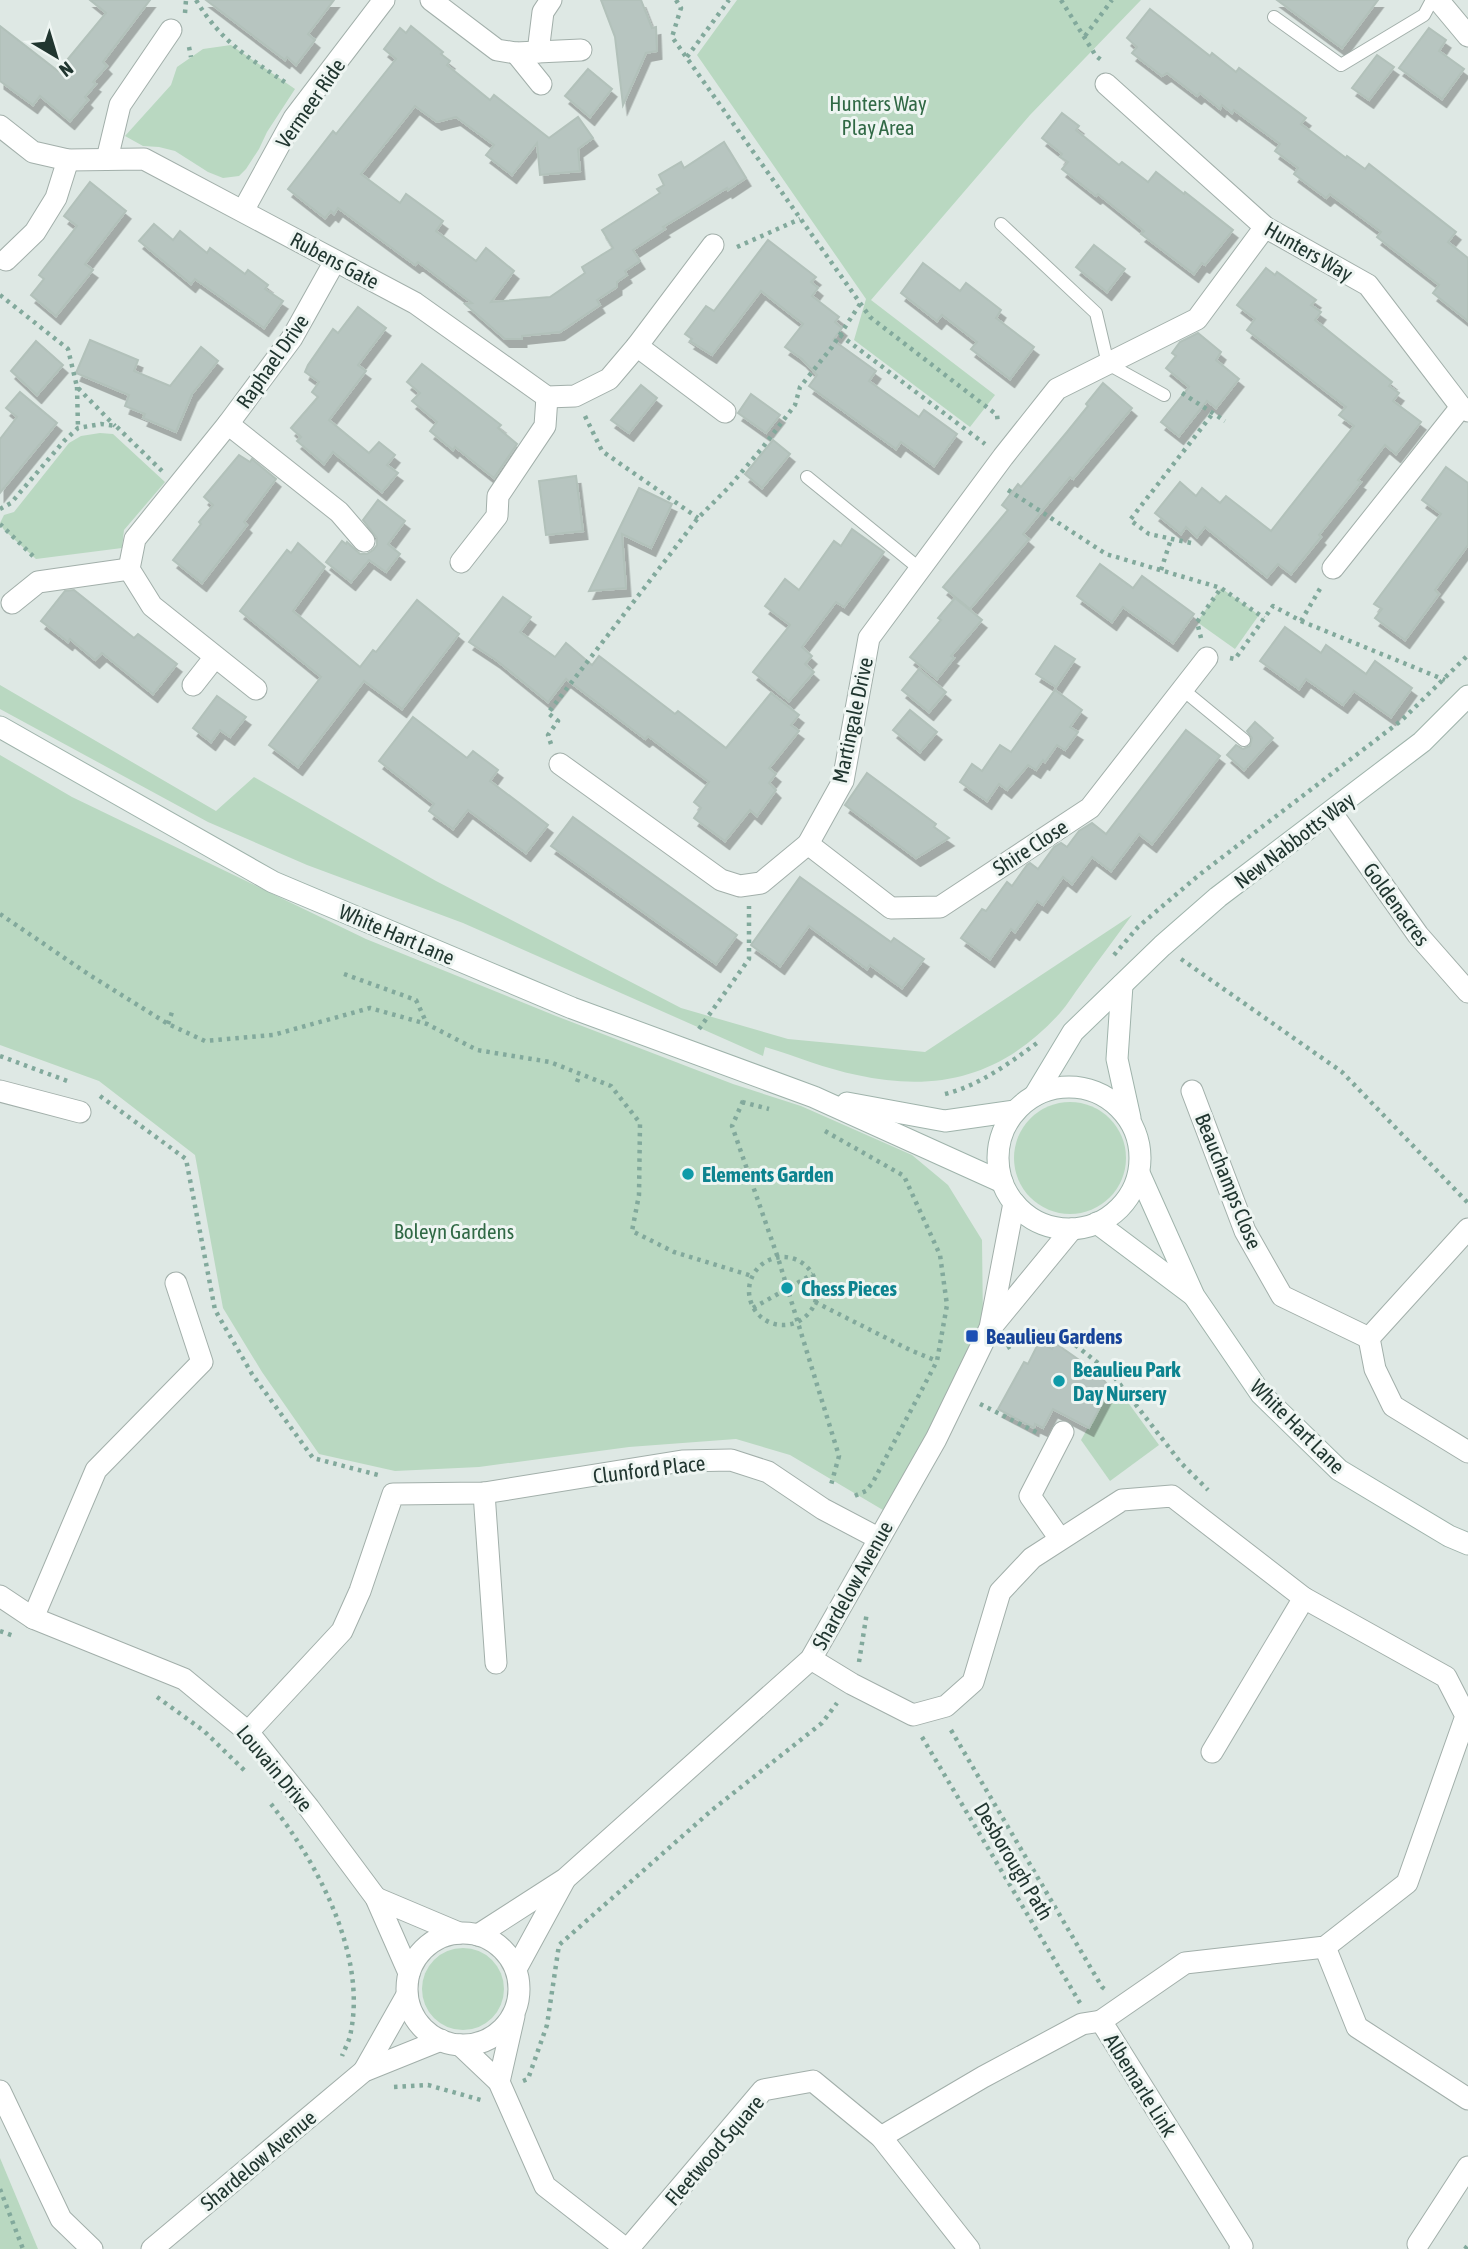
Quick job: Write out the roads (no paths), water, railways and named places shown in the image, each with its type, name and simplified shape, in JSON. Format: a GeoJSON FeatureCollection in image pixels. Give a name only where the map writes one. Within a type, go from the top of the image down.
{"type":"FeatureCollection","features":[{"type":"Feature","properties":{"kind":"street","name":"Vermeer Ride"},"geometry":{"type":"LineString","coordinates":[[243,211],[294,118],[384,0]]}},
{"type":"Feature","properties":{"kind":"street"},"geometry":{"type":"LineString","coordinates":[[431,0],[497,50],[516,53],[581,50]]}},
{"type":"Feature","properties":{"kind":"street"},"geometry":{"type":"LineString","coordinates":[[538,52],[542,12],[551,0]]}},
{"type":"Feature","properties":{"kind":"street"},"geometry":{"type":"LineString","coordinates":[[1438,0],[1468,36]]}},
{"type":"Feature","properties":{"kind":"street"},"geometry":{"type":"LineString","coordinates":[[107,159],[120,105],[171,30]]}},
{"type":"Feature","properties":{"kind":"street"},"geometry":{"type":"LineString","coordinates":[[516,53],[541,84]]}},
{"type":"Feature","properties":{"kind":"street","name":"Hunters Way"},"geometry":{"type":"LineString","coordinates":[[1107,83],[1265,227],[1368,285],[1464,409],[1333,568]]}},
{"type":"Feature","properties":{"kind":"street","name":"Rubens Gate"},"geometry":{"type":"LineString","coordinates":[[0,125],[33,152],[68,160],[144,159],[415,303],[547,397]]}},
{"type":"Feature","properties":{"kind":"street"},"geometry":{"type":"LineString","coordinates":[[6,260],[35,232],[57,198],[68,160]]}},
{"type":"Feature","properties":{"kind":"street","name":"Martingale Drive"},"geometry":{"type":"LineString","coordinates":[[560,764],[721,880],[740,886],[761,883],[808,844],[843,781],[869,638],[1003,457],[1057,389],[1197,319],[1265,227]]}},
{"type":"Feature","properties":{"kind":"street"},"geometry":{"type":"LineString","coordinates":[[461,562],[497,516],[498,496],[545,426],[547,397],[575,396],[609,379],[713,245]]}},
{"type":"Feature","properties":{"kind":"street","name":"Raphael Drive"},"geometry":{"type":"LineString","coordinates":[[129,569],[135,539],[228,424],[292,338],[335,261]]}},
{"type":"Feature","properties":{"kind":"street"},"geometry":{"type":"LineString","coordinates":[[637,346],[725,412]]}},
{"type":"Feature","properties":{"kind":"street","name":"Raphael Drive"},"geometry":{"type":"LineString","coordinates":[[228,424],[339,512],[365,541]]}},
{"type":"Feature","properties":{"kind":"street"},"geometry":{"type":"LineString","coordinates":[[12,603],[38,582],[129,569],[152,606],[257,690]]}},
{"type":"Feature","properties":{"kind":"street"},"geometry":{"type":"LineString","coordinates":[[193,685],[215,657]]}},
{"type":"Feature","properties":{"kind":"street","name":"Shire Close"},"geometry":{"type":"LineString","coordinates":[[808,844],[891,908],[940,907],[1090,808],[1207,657]]}},
{"type":"Feature","properties":{"kind":"street","name":"New Nabbotts Way"},"geometry":{"type":"LineString","coordinates":[[1035,1095],[1073,1032],[1162,946],[1218,897],[1422,742],[1468,696]]}},
{"type":"Feature","properties":{"kind":"street","name":"White Hart Lane"},"geometry":{"type":"LineString","coordinates":[[0,727],[273,882],[572,1007],[814,1097],[1002,1182]]}},
{"type":"Feature","properties":{"kind":"street","name":"Goldenacres"},"geometry":{"type":"LineString","coordinates":[[1331,813],[1418,935],[1468,992]]}},
{"type":"Feature","properties":{"kind":"street"},"geometry":{"type":"LineString","coordinates":[[1122,985],[1117,1059],[1130,1119],[1139,1142],[1139,1173],[1130,1196],[1113,1214],[1097,1223],[1072,1229],[1048,1226],[1033,1219],[1014,1203],[1002,1182],[998,1157],[1002,1133],[1016,1111],[1035,1095],[1058,1087],[1079,1087],[1102,1094],[1122,1109],[1130,1119]]}},
{"type":"Feature","properties":{"kind":"street"},"geometry":{"type":"LineString","coordinates":[[0,1091],[80,1112]]}},
{"type":"Feature","properties":{"kind":"street","name":"Beauchamps Close"},"geometry":{"type":"LineString","coordinates":[[1192,1091],[1245,1231],[1282,1296],[1369,1338]]}},
{"type":"Feature","properties":{"kind":"street","name":"White Hart Lane"},"geometry":{"type":"LineString","coordinates":[[814,1097],[945,1121],[1016,1111]]}},
{"type":"Feature","properties":{"kind":"street","name":"White Hart Lane"},"geometry":{"type":"LineString","coordinates":[[1139,1173],[1194,1296],[1261,1394],[1339,1471],[1449,1536],[1468,1544]]}},
{"type":"Feature","properties":{"kind":"street","name":"Shardelow Avenue"},"geometry":{"type":"LineString","coordinates":[[989,1330],[1014,1203]]}},
{"type":"Feature","properties":{"kind":"street","name":"White Hart Lane"},"geometry":{"type":"LineString","coordinates":[[1097,1223],[1194,1296]]}},
{"type":"Feature","properties":{"kind":"street","name":"Shardelow Avenue"},"geometry":{"type":"LineString","coordinates":[[365,2071],[407,1995],[409,1973],[418,1955],[440,1937],[469,1933],[565,1879],[811,1659],[936,1439],[989,1330],[1072,1229]]}},
{"type":"Feature","properties":{"kind":"street"},"geometry":{"type":"LineString","coordinates":[[1468,1229],[1369,1338],[1375,1369],[1393,1405],[1468,1452]]}},
{"type":"Feature","properties":{"kind":"street"},"geometry":{"type":"LineString","coordinates":[[33,1618],[96,1470],[202,1362],[176,1283]]}},
{"type":"Feature","properties":{"kind":"street"},"geometry":{"type":"LineString","coordinates":[[1060,1437],[1030,1496],[1060,1539]]}},
{"type":"Feature","properties":{"kind":"street","name":"Clunford Place"},"geometry":{"type":"LineString","coordinates":[[248,1732],[342,1631],[360,1591],[393,1494],[484,1493],[682,1461],[731,1460],[768,1472],[823,1509],[878,1538]]}},
{"type":"Feature","properties":{"kind":"street"},"geometry":{"type":"LineString","coordinates":[[484,1493],[496,1663]]}},
{"type":"Feature","properties":{"kind":"street"},"geometry":{"type":"LineString","coordinates":[[811,1659],[852,1684],[913,1715],[946,1706],[973,1682],[1000,1592],[1031,1558],[1122,1500],[1172,1496],[1304,1598],[1446,1676],[1466,1716],[1408,1883],[1325,1947],[1357,2027],[1468,2099]]}},
{"type":"Feature","properties":{"kind":"street","name":"Louvain Drive"},"geometry":{"type":"LineString","coordinates":[[0,1596],[33,1618],[184,1679],[248,1732],[376,1898],[409,1973]]}},
{"type":"Feature","properties":{"kind":"street"},"geometry":{"type":"LineString","coordinates":[[1212,1752],[1304,1598]]}},
{"type":"Feature","properties":{"kind":"street","name":"Shardelow Avenue"},"geometry":{"type":"LineString","coordinates":[[152,2249],[365,2071],[450,2042],[479,2043],[497,2034],[507,2024],[516,2007],[520,1988],[516,1969],[565,1879]]}},
{"type":"Feature","properties":{"kind":"street"},"geometry":{"type":"LineString","coordinates":[[376,1898],[496,1942],[516,1969]]}},
{"type":"Feature","properties":{"kind":"street","name":"Albemarle Link"},"geometry":{"type":"LineString","coordinates":[[1240,2249],[1242,2246],[1092,2023],[1124,2005],[1185,1963],[1325,1947]]}},
{"type":"Feature","properties":{"kind":"street"},"geometry":{"type":"LineString","coordinates":[[407,1995],[413,2014],[425,2030],[450,2042],[499,2082],[545,2186],[627,2249]]}},
{"type":"Feature","properties":{"kind":"street"},"geometry":{"type":"LineString","coordinates":[[499,2082],[516,2007]]}},
{"type":"Feature","properties":{"kind":"street"},"geometry":{"type":"LineString","coordinates":[[881,2137],[983,2077],[1092,2023]]}},
{"type":"Feature","properties":{"kind":"street","name":"Fleetwood Square"},"geometry":{"type":"LineString","coordinates":[[627,2249],[763,2090],[813,2081],[881,2137],[969,2249]]}},
{"type":"Feature","properties":{"kind":"street"},"geometry":{"type":"LineString","coordinates":[[0,2091],[61,2219],[92,2249]]}},
{"type":"Feature","properties":{"kind":"street"},"geometry":{"type":"LineString","coordinates":[[1418,2244],[1468,2167]]}},
{"type":"Feature","properties":{"kind":"lane"},"geometry":{"type":"LineString","coordinates":[[1274,17],[1341,65],[1424,15],[1432,0]]}},
{"type":"Feature","properties":{"kind":"lane"},"geometry":{"type":"LineString","coordinates":[[1001,224],[1097,313],[1108,364],[1164,395]]}},
{"type":"Feature","properties":{"kind":"lane"},"geometry":{"type":"LineString","coordinates":[[807,477],[920,569]]}},
{"type":"Feature","properties":{"kind":"lane"},"geometry":{"type":"LineString","coordinates":[[1182,689],[1244,740]]}},
{"type":"Feature","properties":{"kind":"place","name":"Elements Garden"},"geometry":{"type":"Point","coordinates":[688,1174]}},
{"type":"Feature","properties":{"kind":"place","name":"Chess Pieces"},"geometry":{"type":"Point","coordinates":[787,1288]}},
{"type":"Feature","properties":{"kind":"place","name":"Beaulieu Gardens"},"geometry":{"type":"Point","coordinates":[972,1336]}},
{"type":"Feature","properties":{"kind":"place","name":"Beaulieu Park Day Nursery"},"geometry":{"type":"Point","coordinates":[1059,1381]}},
{"type":"Feature","properties":{"kind":"park label","name":"Hunters Way Play Area"},"geometry":{"type":"Point","coordinates":[878,115]}},
{"type":"Feature","properties":{"kind":"park label","name":"Boleyn Gardens"},"geometry":{"type":"Point","coordinates":[454,1231]}}]}
